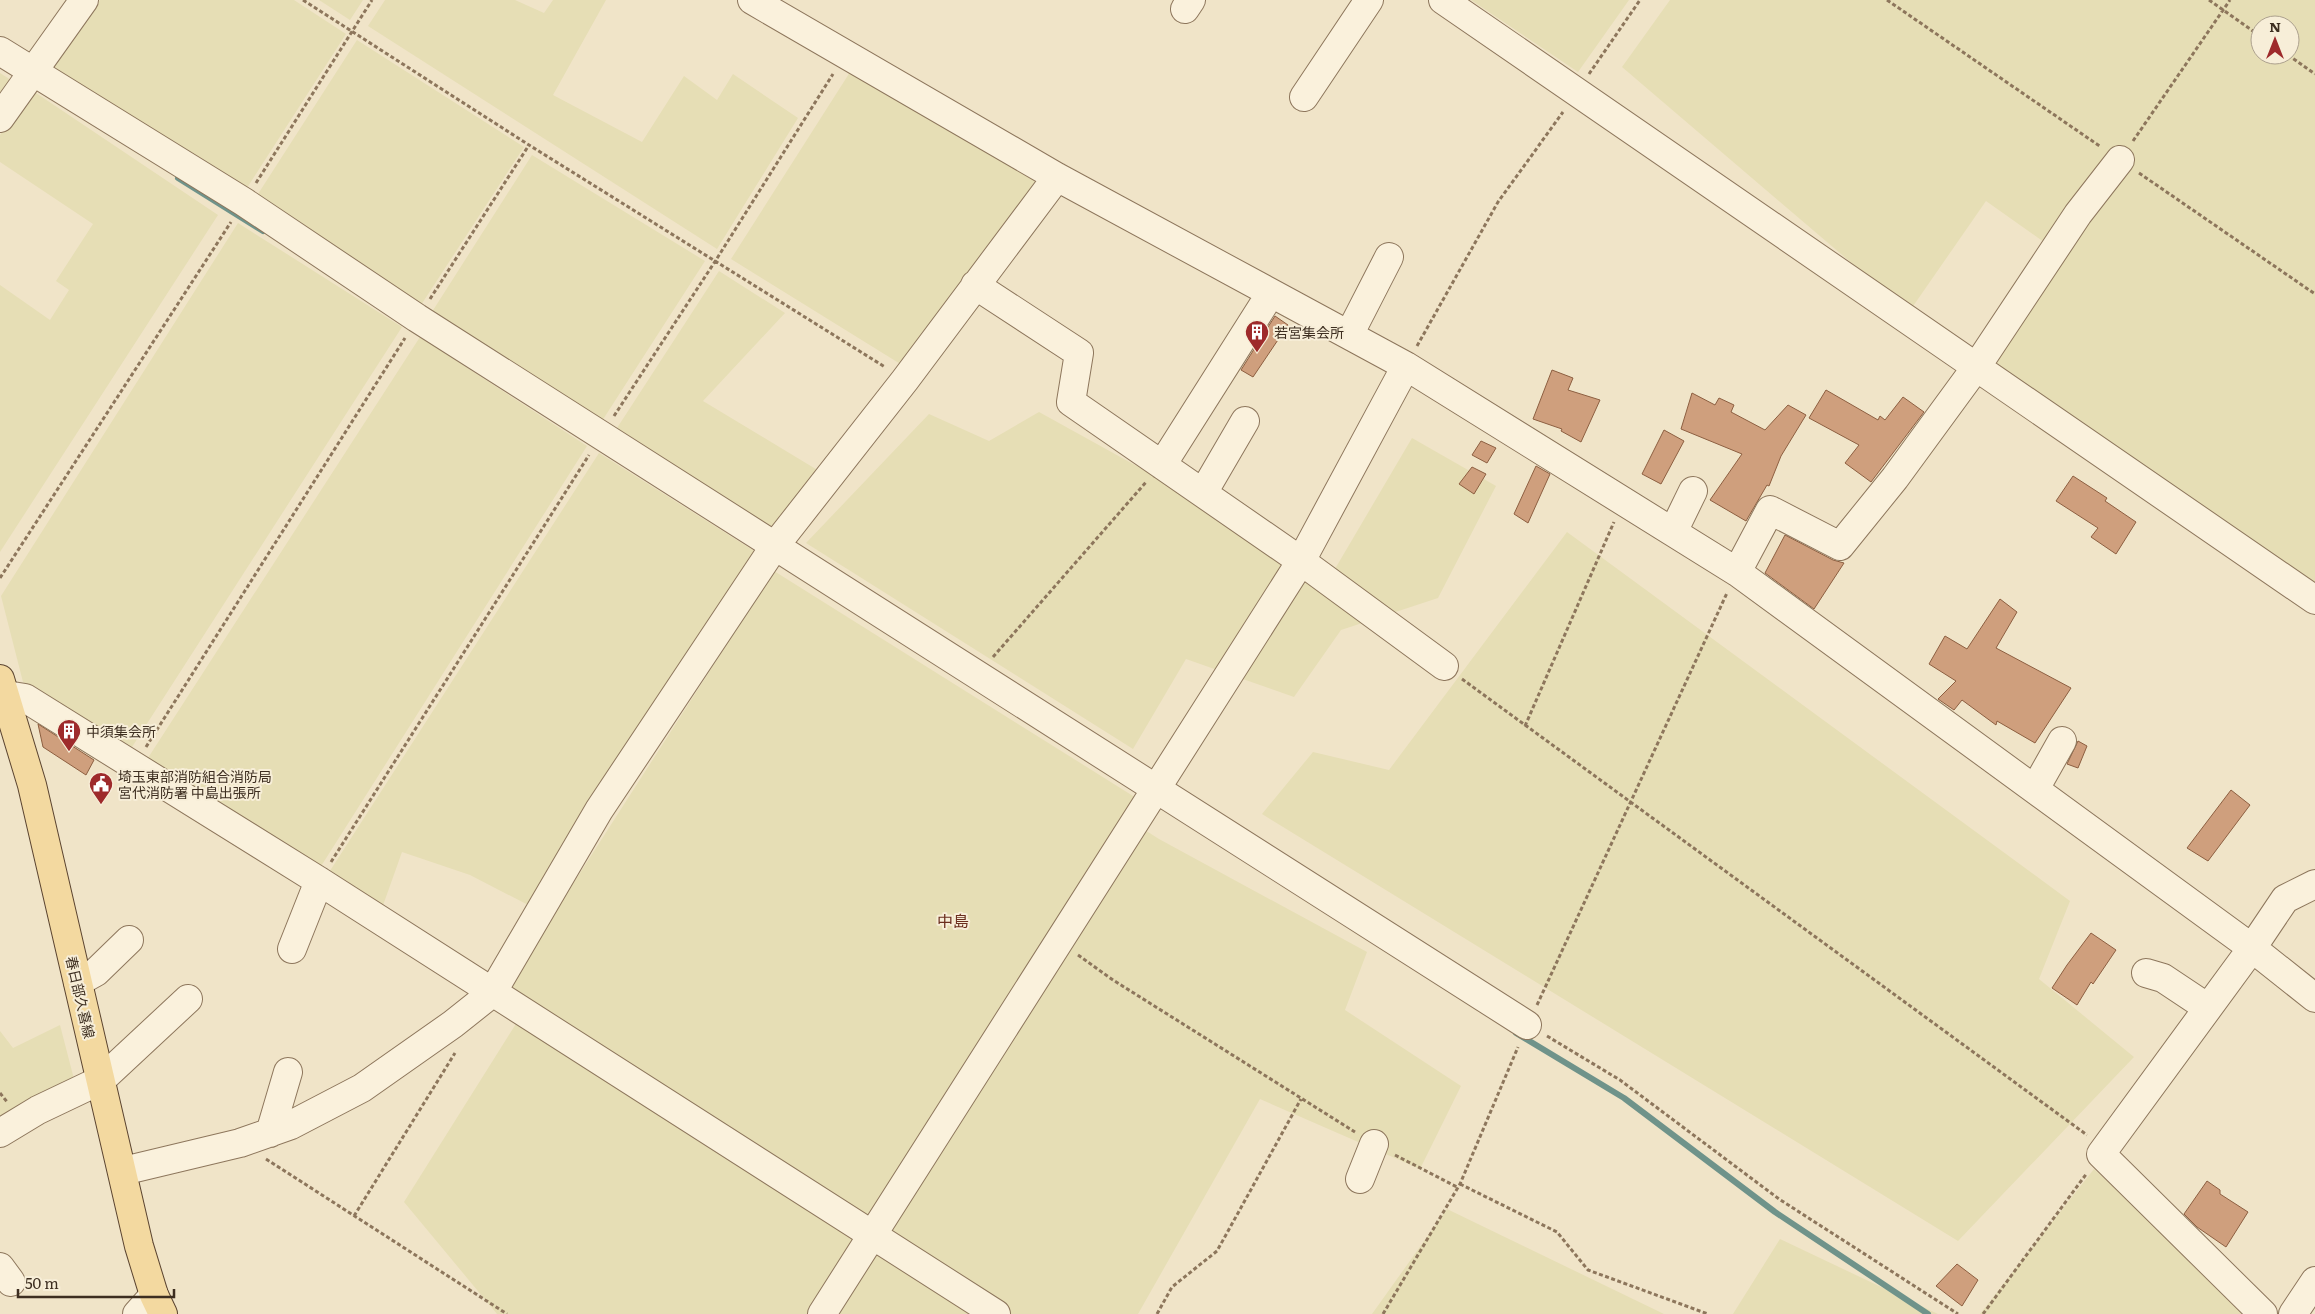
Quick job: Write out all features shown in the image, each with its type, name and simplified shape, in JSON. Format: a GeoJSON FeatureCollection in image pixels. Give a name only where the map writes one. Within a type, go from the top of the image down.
{"type":"FeatureCollection","features":[{"type":"Feature","properties":{"kind":"main road","name":"春日部久喜線"},"geometry":{"type":"LineString","coordinates":[[3,687],[32,785],[123,1171],[152,1308]]}},
{"type":"Feature","properties":{"kind":"street"},"geometry":{"type":"LineString","coordinates":[[0,118],[84,0]]}},
{"type":"Feature","properties":{"kind":"street"},"geometry":{"type":"LineString","coordinates":[[752,0],[1057,176],[1406,366],[1737,572],[2252,948],[2315,998]]}},
{"type":"Feature","properties":{"kind":"street"},"geometry":{"type":"LineString","coordinates":[[1304,98],[1369,0]]}},
{"type":"Feature","properties":{"kind":"street"},"geometry":{"type":"LineString","coordinates":[[1443,0],[2315,600]]}},
{"type":"Feature","properties":{"kind":"street"},"geometry":{"type":"LineString","coordinates":[[0,51],[244,202],[417,318],[774,547],[978,674],[1528,1025]]}},
{"type":"Feature","properties":{"kind":"street"},"geometry":{"type":"LineString","coordinates":[[1737,572],[1770,510],[1840,546],[1895,478],[1977,366],[2078,214],[2120,160]]}},
{"type":"Feature","properties":{"kind":"street"},"geometry":{"type":"LineString","coordinates":[[123,1171],[240,1143],[291,1124],[362,1088],[454,1024],[492,993],[599,810],[774,547],[905,380],[1057,176]]}},
{"type":"Feature","properties":{"kind":"street"},"geometry":{"type":"LineString","coordinates":[[1348,335],[1389,257]]}},
{"type":"Feature","properties":{"kind":"street"},"geometry":{"type":"LineString","coordinates":[[974,285],[1079,353],[1071,402],[1301,560],[1444,666]]}},
{"type":"Feature","properties":{"kind":"street"},"geometry":{"type":"LineString","coordinates":[[1162,465],[1271,293]]}},
{"type":"Feature","properties":{"kind":"street"},"geometry":{"type":"LineString","coordinates":[[822,1314],[1301,560],[1406,366]]}},
{"type":"Feature","properties":{"kind":"street"},"geometry":{"type":"LineString","coordinates":[[1203,493],[1245,421]]}},
{"type":"Feature","properties":{"kind":"street"},"geometry":{"type":"LineString","coordinates":[[1673,532],[1694,492]]}},
{"type":"Feature","properties":{"kind":"street"},"geometry":{"type":"LineString","coordinates":[[3,687],[25,698],[318,881],[996,1314]]}},
{"type":"Feature","properties":{"kind":"street"},"geometry":{"type":"LineString","coordinates":[[2035,790],[2062,741]]}},
{"type":"Feature","properties":{"kind":"street"},"geometry":{"type":"LineString","coordinates":[[292,949],[318,881]]}},
{"type":"Feature","properties":{"kind":"street"},"geometry":{"type":"LineString","coordinates":[[2263,1314],[2103,1152],[2252,948],[2285,899],[2315,884]]}},
{"type":"Feature","properties":{"kind":"street"},"geometry":{"type":"LineString","coordinates":[[78,982],[96,972],[129,940]]}},
{"type":"Feature","properties":{"kind":"street"},"geometry":{"type":"LineString","coordinates":[[2146,973],[2163,978],[2208,1008]]}},
{"type":"Feature","properties":{"kind":"street"},"geometry":{"type":"LineString","coordinates":[[0,1133],[38,1110],[101,1080],[188,999]]}},
{"type":"Feature","properties":{"kind":"street"},"geometry":{"type":"LineString","coordinates":[[270,1133],[288,1072]]}},
{"type":"Feature","properties":{"kind":"street"},"geometry":{"type":"LineString","coordinates":[[1360,1179],[1374,1144]]}},
{"type":"Feature","properties":{"kind":"street"},"geometry":{"type":"LineString","coordinates":[[2293,1314],[2315,1282]]}},
{"type":"Feature","properties":{"kind":"path"},"geometry":{"type":"LineString","coordinates":[[304,0],[529,145],[716,260],[905,380]]}},
{"type":"Feature","properties":{"kind":"path"},"geometry":{"type":"LineString","coordinates":[[0,578],[244,202],[372,0]]}},
{"type":"Feature","properties":{"kind":"path"},"geometry":{"type":"LineString","coordinates":[[1406,366],[1498,202],[1640,0]]}},
{"type":"Feature","properties":{"kind":"path"},"geometry":{"type":"LineString","coordinates":[[1887,0],[2315,294]]}},
{"type":"Feature","properties":{"kind":"path"},"geometry":{"type":"LineString","coordinates":[[2209,0],[2250,29]]}},
{"type":"Feature","properties":{"kind":"path"},"geometry":{"type":"LineString","coordinates":[[2120,160],[2230,0]]}},
{"type":"Feature","properties":{"kind":"path"},"geometry":{"type":"LineString","coordinates":[[318,881],[846,55]]}},
{"type":"Feature","properties":{"kind":"path"},"geometry":{"type":"LineString","coordinates":[[2300,63],[2315,74]]}},
{"type":"Feature","properties":{"kind":"path"},"geometry":{"type":"LineString","coordinates":[[134,767],[417,318],[529,145]]}},
{"type":"Feature","properties":{"kind":"path"},"geometry":{"type":"LineString","coordinates":[[978,674],[1162,465]]}},
{"type":"Feature","properties":{"kind":"path"},"geometry":{"type":"LineString","coordinates":[[1526,726],[1623,502]]}},
{"type":"Feature","properties":{"kind":"path"},"geometry":{"type":"LineString","coordinates":[[1383,1314],[1460,1184],[1528,1025],[1737,572]]}},
{"type":"Feature","properties":{"kind":"path"},"geometry":{"type":"LineString","coordinates":[[1444,666],[1630,803],[1674,833],[2103,1152],[1983,1314]]}},
{"type":"Feature","properties":{"kind":"path"},"geometry":{"type":"LineString","coordinates":[[1059,941],[1113,980],[1301,1099],[1217,1251],[1172,1287],[1157,1314]]}},
{"type":"Feature","properties":{"kind":"path"},"geometry":{"type":"LineString","coordinates":[[1528,1025],[1620,1080],[1779,1199],[1958,1314]]}},
{"type":"Feature","properties":{"kind":"path"},"geometry":{"type":"LineString","coordinates":[[354,1216],[456,1051]]}},
{"type":"Feature","properties":{"kind":"path"},"geometry":{"type":"LineString","coordinates":[[240,1143],[507,1314]]}},
{"type":"Feature","properties":{"kind":"path"},"geometry":{"type":"LineString","coordinates":[[1460,1184],[1557,1232],[1588,1270],[1708,1314]]}},
{"type":"Feature","properties":{"kind":"shaded area"},"geometry":{"type":"Polygon","coordinates":[[[100,0],[294,0],[346,34],[245,191],[53,67],[100,0]]]}},
{"type":"Feature","properties":{"kind":"shaded area"},"geometry":{"type":"Polygon","coordinates":[[[319,0],[363,0],[350,20],[319,0]]]}},
{"type":"Feature","properties":{"kind":"shaded area"},"geometry":{"type":"Polygon","coordinates":[[[385,0],[515,0],[544,13],[553,0],[606,0],[553,95],[642,142],[684,76],[717,100],[733,74],[798,118],[717,249],[368,26],[385,0]]]}},
{"type":"Feature","properties":{"kind":"shaded area"},"geometry":{"type":"Polygon","coordinates":[[[1471,0],[1629,0],[1578,72],[1471,0]]]}},
{"type":"Feature","properties":{"kind":"shaded area"},"geometry":{"type":"Polygon","coordinates":[[[1670,0],[2315,0],[2315,591],[1985,360],[2058,252],[1986,201],[1909,312],[1622,67],[1670,0]]]}},
{"type":"Feature","properties":{"kind":"shaded area"},"geometry":{"type":"Polygon","coordinates":[[[357,40],[524,147],[421,305],[272,208],[258,194],[357,40]]]}},
{"type":"Feature","properties":{"kind":"shaded area"},"geometry":{"type":"Polygon","coordinates":[[[852,69],[1045,181],[902,365],[731,259],[852,69]]]}},
{"type":"Feature","properties":{"kind":"shaded area"},"geometry":{"type":"Polygon","coordinates":[[[0,73],[14,82],[0,101],[0,73]]]}},
{"type":"Feature","properties":{"kind":"shaded area"},"geometry":{"type":"Polygon","coordinates":[[[30,89],[218,215],[0,552],[0,285],[50,320],[69,290],[56,281],[93,224],[0,162],[0,135],[30,89]]]}},
{"type":"Feature","properties":{"kind":"shaded area"},"geometry":{"type":"Polygon","coordinates":[[[532,155],[705,261],[602,421],[430,315],[532,155]]]}},
{"type":"Feature","properties":{"kind":"shaded area"},"geometry":{"type":"Polygon","coordinates":[[[238,223],[402,327],[132,747],[23,682],[1,596],[238,223]]]}},
{"type":"Feature","properties":{"kind":"shaded area"},"geometry":{"type":"Polygon","coordinates":[[[719,271],[785,313],[703,401],[824,474],[777,534],[617,428],[719,271]]]}},
{"type":"Feature","properties":{"kind":"shaded area"},"geometry":{"type":"Polygon","coordinates":[[[420,337],[587,446],[318,871],[146,761],[420,337]]]}},
{"type":"Feature","properties":{"kind":"shaded area"},"geometry":{"type":"Polygon","coordinates":[[[1039,412],[1332,574],[1412,438],[1496,486],[1438,598],[1341,630],[1294,697],[1186,659],[1133,749],[806,543],[929,414],[989,441],[1039,412]]]}},
{"type":"Feature","properties":{"kind":"shaded area"},"geometry":{"type":"Polygon","coordinates":[[[599,453],[759,554],[534,908],[470,875],[402,852],[381,911],[326,877],[599,453]]]}},
{"type":"Feature","properties":{"kind":"shaded area"},"geometry":{"type":"Polygon","coordinates":[[[1567,532],[2070,901],[2039,979],[2134,1057],[1958,1241],[1262,814],[1313,752],[1389,770],[1567,532]]]}},
{"type":"Feature","properties":{"kind":"shaded area"},"geometry":{"type":"Polygon","coordinates":[[[774,571],[1141,801],[1129,820],[1159,839],[1367,952],[1345,1010],[1461,1086],[1420,1169],[1260,1099],[1138,1314],[497,1314],[404,1202],[529,1003],[506,988],[774,571]]]}},
{"type":"Feature","properties":{"kind":"shaded area"},"geometry":{"type":"Polygon","coordinates":[[[60,1025],[75,1083],[0,1123],[0,1031],[13,1048],[60,1025]]]}},
{"type":"Feature","properties":{"kind":"shaded area"},"geometry":{"type":"Polygon","coordinates":[[[2094,1169],[2257,1314],[1980,1314],[2094,1169]]]}},
{"type":"Feature","properties":{"kind":"shaded area"},"geometry":{"type":"Polygon","coordinates":[[[1447,1209],[1664,1314],[1372,1314],[1447,1209]]]}},
{"type":"Feature","properties":{"kind":"shaded area"},"geometry":{"type":"Polygon","coordinates":[[[1780,1239],[1938,1314],[1733,1314],[1780,1239]]]}},
{"type":"Feature","properties":{"kind":"building","name":"若宮集会所"},"geometry":{"type":"Polygon","coordinates":[[[1275,316],[1288,325],[1253,377],[1241,370],[1275,316]]]}},
{"type":"Feature","properties":{"kind":"building"},"geometry":{"type":"Polygon","coordinates":[[[1552,370],[1573,378],[1568,390],[1600,400],[1581,442],[1561,431],[1562,429],[1533,419],[1552,370]]]}},
{"type":"Feature","properties":{"kind":"building"},"geometry":{"type":"Polygon","coordinates":[[[1826,390],[1878,420],[1880,416],[1885,420],[1903,397],[1924,412],[1871,482],[1845,463],[1859,445],[1809,418],[1826,390]]]}},
{"type":"Feature","properties":{"kind":"building"},"geometry":{"type":"Polygon","coordinates":[[[1692,393],[1715,405],[1719,398],[1734,405],[1731,412],[1765,430],[1788,405],[1806,415],[1781,456],[1769,486],[1767,485],[1746,521],[1710,500],[1742,454],[1681,429],[1692,393]]]}},
{"type":"Feature","properties":{"kind":"building"},"geometry":{"type":"Polygon","coordinates":[[[1664,430],[1684,441],[1661,484],[1642,474],[1664,430]]]}},
{"type":"Feature","properties":{"kind":"building"},"geometry":{"type":"Polygon","coordinates":[[[1481,441],[1496,448],[1487,463],[1472,455],[1481,441]]]}},
{"type":"Feature","properties":{"kind":"building"},"geometry":{"type":"Polygon","coordinates":[[[1536,466],[1550,474],[1528,523],[1514,514],[1536,466]]]}},
{"type":"Feature","properties":{"kind":"building"},"geometry":{"type":"Polygon","coordinates":[[[1472,467],[1486,474],[1474,494],[1459,484],[1472,467]]]}},
{"type":"Feature","properties":{"kind":"building"},"geometry":{"type":"Polygon","coordinates":[[[2073,476],[2107,498],[2105,501],[2136,522],[2116,554],[2091,537],[2098,528],[2056,501],[2073,476]]]}},
{"type":"Feature","properties":{"kind":"building"},"geometry":{"type":"Polygon","coordinates":[[[1785,535],[1833,560],[1844,563],[1814,609],[1765,573],[1785,535]]]}},
{"type":"Feature","properties":{"kind":"building"},"geometry":{"type":"Polygon","coordinates":[[[2000,599],[2017,612],[1996,648],[2071,688],[2035,743],[1997,721],[1996,725],[1962,700],[1954,710],[1938,699],[1956,681],[1929,664],[1945,636],[1967,649],[2000,599]]]}},
{"type":"Feature","properties":{"kind":"building","name":"中須集会所"},"geometry":{"type":"Polygon","coordinates":[[[38,724],[94,760],[86,775],[43,747],[38,724]]]}},
{"type":"Feature","properties":{"kind":"building"},"geometry":{"type":"Polygon","coordinates":[[[2078,741],[2087,746],[2078,768],[2067,764],[2078,741]]]}},
{"type":"Feature","properties":{"kind":"building"},"geometry":{"type":"Polygon","coordinates":[[[2231,790],[2250,805],[2208,861],[2187,848],[2231,790]]]}},
{"type":"Feature","properties":{"kind":"building"},"geometry":{"type":"Polygon","coordinates":[[[2091,933],[2116,950],[2093,984],[2091,982],[2077,1005],[2052,988],[2091,933]]]}},
{"type":"Feature","properties":{"kind":"building"},"geometry":{"type":"Polygon","coordinates":[[[2207,1181],[2220,1190],[2220,1194],[2248,1212],[2226,1247],[2197,1227],[2184,1214],[2207,1181]]]}},
{"type":"Feature","properties":{"kind":"building"},"geometry":{"type":"Polygon","coordinates":[[[1957,1264],[1978,1280],[1962,1306],[1936,1286],[1957,1264]]]}},
{"type":"Feature","properties":{"kind":"waterway"},"geometry":{"type":"LineString","coordinates":[[178,178],[263,231]]}},
{"type":"Feature","properties":{"kind":"waterway"},"geometry":{"type":"LineString","coordinates":[[1516,1033],[1624,1098],[1775,1212],[1928,1314]]}},
{"type":"Feature","properties":{"kind":"place","name":"若宮集会所"},"geometry":{"type":"Point","coordinates":[1257,353]}},
{"type":"Feature","properties":{"kind":"place","name":"中須集会所"},"geometry":{"type":"Point","coordinates":[69,752]}},
{"type":"Feature","properties":{"kind":"place","name":"埼玉東部消防組合消防局 宮代消防署 中島出張所"},"geometry":{"type":"Point","coordinates":[101,805]}},
{"type":"Feature","properties":{"kind":"district","name":"中島"},"geometry":{"type":"Point","coordinates":[953,920]}}]}
